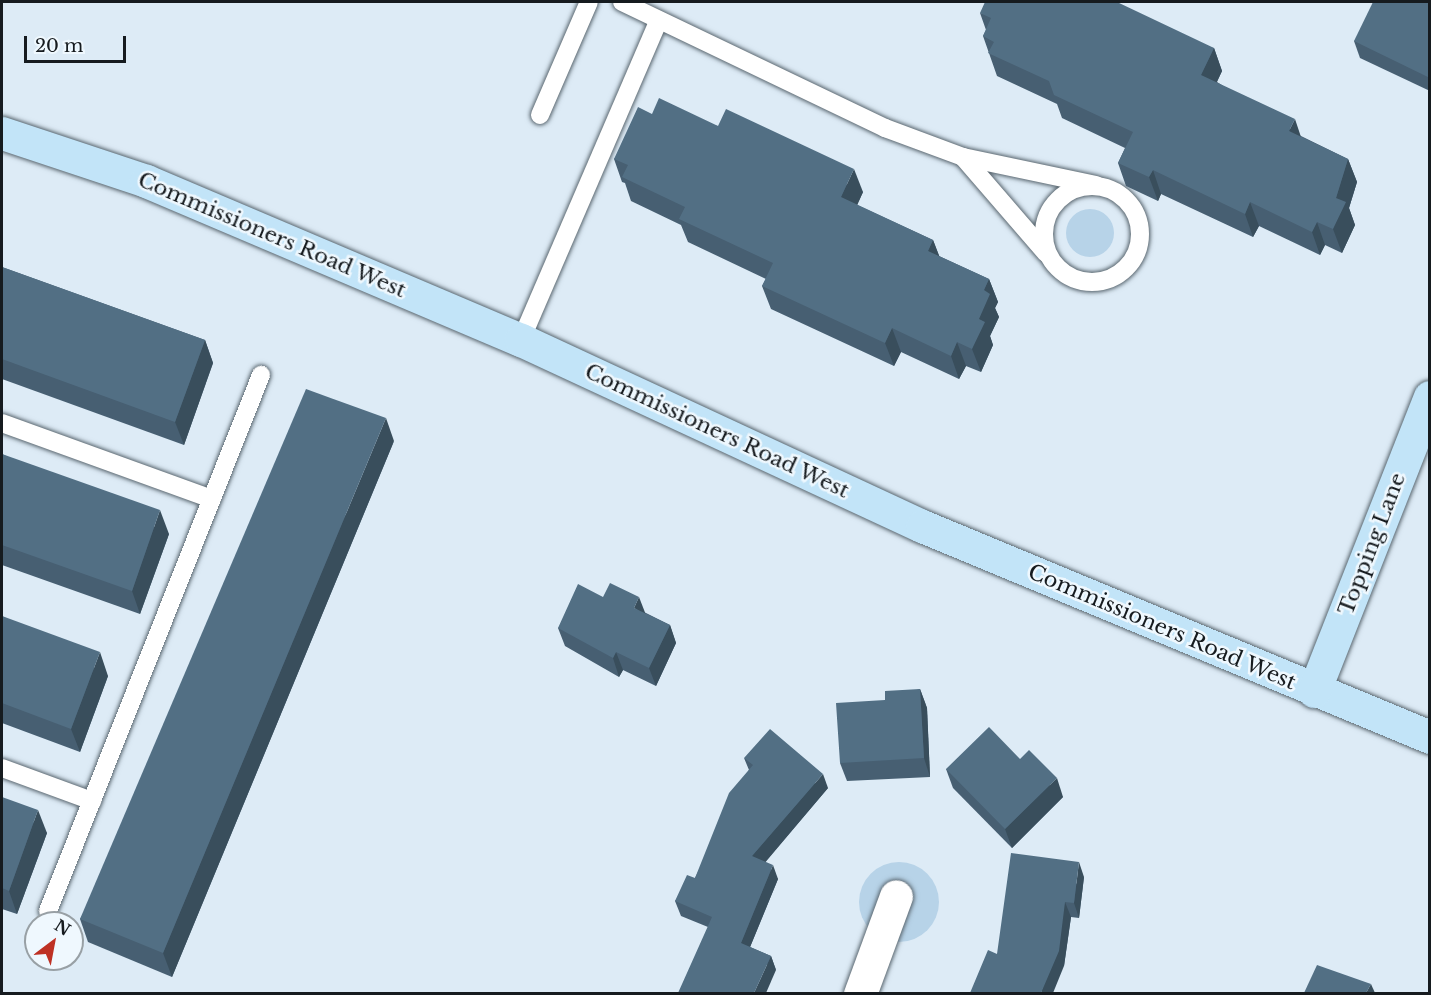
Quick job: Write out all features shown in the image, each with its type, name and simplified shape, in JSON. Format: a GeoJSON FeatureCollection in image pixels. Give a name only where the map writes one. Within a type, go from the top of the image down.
{"type":"FeatureCollection","features":[{"type":"Feature","properties":{"kind":"main road","name":"Commissioners Road West"},"geometry":{"type":"LineString","coordinates":[[2,133],[146,181],[521,340],[922,526],[1314,691],[1430,737]]}},
{"type":"Feature","properties":{"kind":"main road","name":"Topping Lane"},"geometry":{"type":"LineString","coordinates":[[1314,691],[1430,397]]}},
{"type":"Feature","properties":{"kind":"street"},"geometry":{"type":"LineString","coordinates":[[860,993],[897,896]]}},
{"type":"Feature","properties":{"kind":"lane"},"geometry":{"type":"LineString","coordinates":[[540,115],[589,2]]}},
{"type":"Feature","properties":{"kind":"lane"},"geometry":{"type":"LineString","coordinates":[[622,2],[885,128],[963,157],[1096,185],[1120,194],[1136,212],[1141,235],[1134,258],[1118,275],[1095,282],[1070,277],[1051,259],[963,157]]}},
{"type":"Feature","properties":{"kind":"lane"},"geometry":{"type":"LineString","coordinates":[[521,340],[659,20]]}},
{"type":"Feature","properties":{"kind":"lane"},"geometry":{"type":"LineString","coordinates":[[1051,259],[1044,234],[1051,208],[1070,191],[1096,185]]}},
{"type":"Feature","properties":{"kind":"lane"},"geometry":{"type":"LineString","coordinates":[[48,911],[261,375]]}},
{"type":"Feature","properties":{"kind":"lane"},"geometry":{"type":"LineString","coordinates":[[2,423],[212,500]]}},
{"type":"Feature","properties":{"kind":"lane"},"geometry":{"type":"LineString","coordinates":[[2,768],[92,801]]}},
{"type":"Feature","properties":{"kind":"shaded area"},"geometry":{"type":"Polygon","coordinates":[[[1090,209],[1107,216],[1114,233],[1107,250],[1090,257],[1073,250],[1066,233],[1073,216],[1090,209]]]}},
{"type":"Feature","properties":{"kind":"shaded area"},"geometry":{"type":"Polygon","coordinates":[[[891,862],[907,862],[928,873],[939,894],[939,910],[928,931],[907,942],[891,942],[877,936],[865,924],[859,910],[859,894],[865,880],[877,868],[891,862]]]}},
{"type":"Feature","properties":{"kind":"building"},"geometry":{"type":"Polygon","coordinates":[[[985,2],[1117,2],[1214,48],[1201,75],[1295,119],[1289,131],[1348,159],[1336,198],[1346,202],[1333,229],[1317,222],[1312,232],[1250,202],[1245,214],[1153,170],[1149,177],[1118,163],[1133,132],[1054,95],[1049,81],[988,53],[994,42],[983,36],[991,18],[980,13],[985,2]]]}},
{"type":"Feature","properties":{"kind":"building"},"geometry":{"type":"Polygon","coordinates":[[[1373,2],[1430,2],[1430,78],[1354,41],[1373,2]]]}},
{"type":"Feature","properties":{"kind":"building"},"geometry":{"type":"Polygon","coordinates":[[[659,98],[718,126],[726,109],[854,169],[841,197],[933,240],[928,251],[989,279],[984,290],[990,294],[979,319],[985,322],[972,349],[957,342],[951,356],[892,328],[885,343],[762,286],[773,263],[679,219],[685,207],[622,177],[628,165],[614,159],[638,107],[652,114],[659,98]]]}},
{"type":"Feature","properties":{"kind":"building"},"geometry":{"type":"Polygon","coordinates":[[[2,267],[205,340],[175,422],[2,359],[2,267]]]}},
{"type":"Feature","properties":{"kind":"building"},"geometry":{"type":"Polygon","coordinates":[[[306,389],[386,418],[163,953],[84,921],[83,911],[306,389]]]}},
{"type":"Feature","properties":{"kind":"building"},"geometry":{"type":"Polygon","coordinates":[[[2,454],[160,510],[132,591],[2,545],[2,454]]]}},
{"type":"Feature","properties":{"kind":"building"},"geometry":{"type":"Polygon","coordinates":[[[610,583],[639,597],[634,608],[670,625],[649,668],[616,652],[613,658],[558,628],[578,584],[603,597],[610,583]]]}},
{"type":"Feature","properties":{"kind":"building"},"geometry":{"type":"Polygon","coordinates":[[[2,616],[100,652],[71,729],[2,703],[2,616]]]}},
{"type":"Feature","properties":{"kind":"building"},"geometry":{"type":"Polygon","coordinates":[[[920,689],[924,758],[840,763],[836,703],[885,700],[885,691],[920,689]]]}},
{"type":"Feature","properties":{"kind":"building"},"geometry":{"type":"Polygon","coordinates":[[[989,727],[1020,759],[1029,750],[1057,778],[1005,829],[946,769],[989,727]]]}},
{"type":"Feature","properties":{"kind":"building"},"geometry":{"type":"Polygon","coordinates":[[[770,729],[823,774],[752,856],[773,865],[741,943],[771,956],[754,993],[678,993],[712,917],[675,901],[687,875],[695,878],[729,793],[753,765],[744,758],[770,729]]]}},
{"type":"Feature","properties":{"kind":"building"},"geometry":{"type":"Polygon","coordinates":[[[2,797],[38,810],[9,891],[2,888],[2,797]]]}},
{"type":"Feature","properties":{"kind":"building"},"geometry":{"type":"Polygon","coordinates":[[[1011,853],[1079,862],[1074,903],[1065,902],[1059,951],[1041,993],[970,993],[988,950],[997,954],[1011,853]]]}},
{"type":"Feature","properties":{"kind":"building"},"geometry":{"type":"Polygon","coordinates":[[[1317,965],[1371,984],[1366,993],[1304,993],[1317,965]]]}}]}
